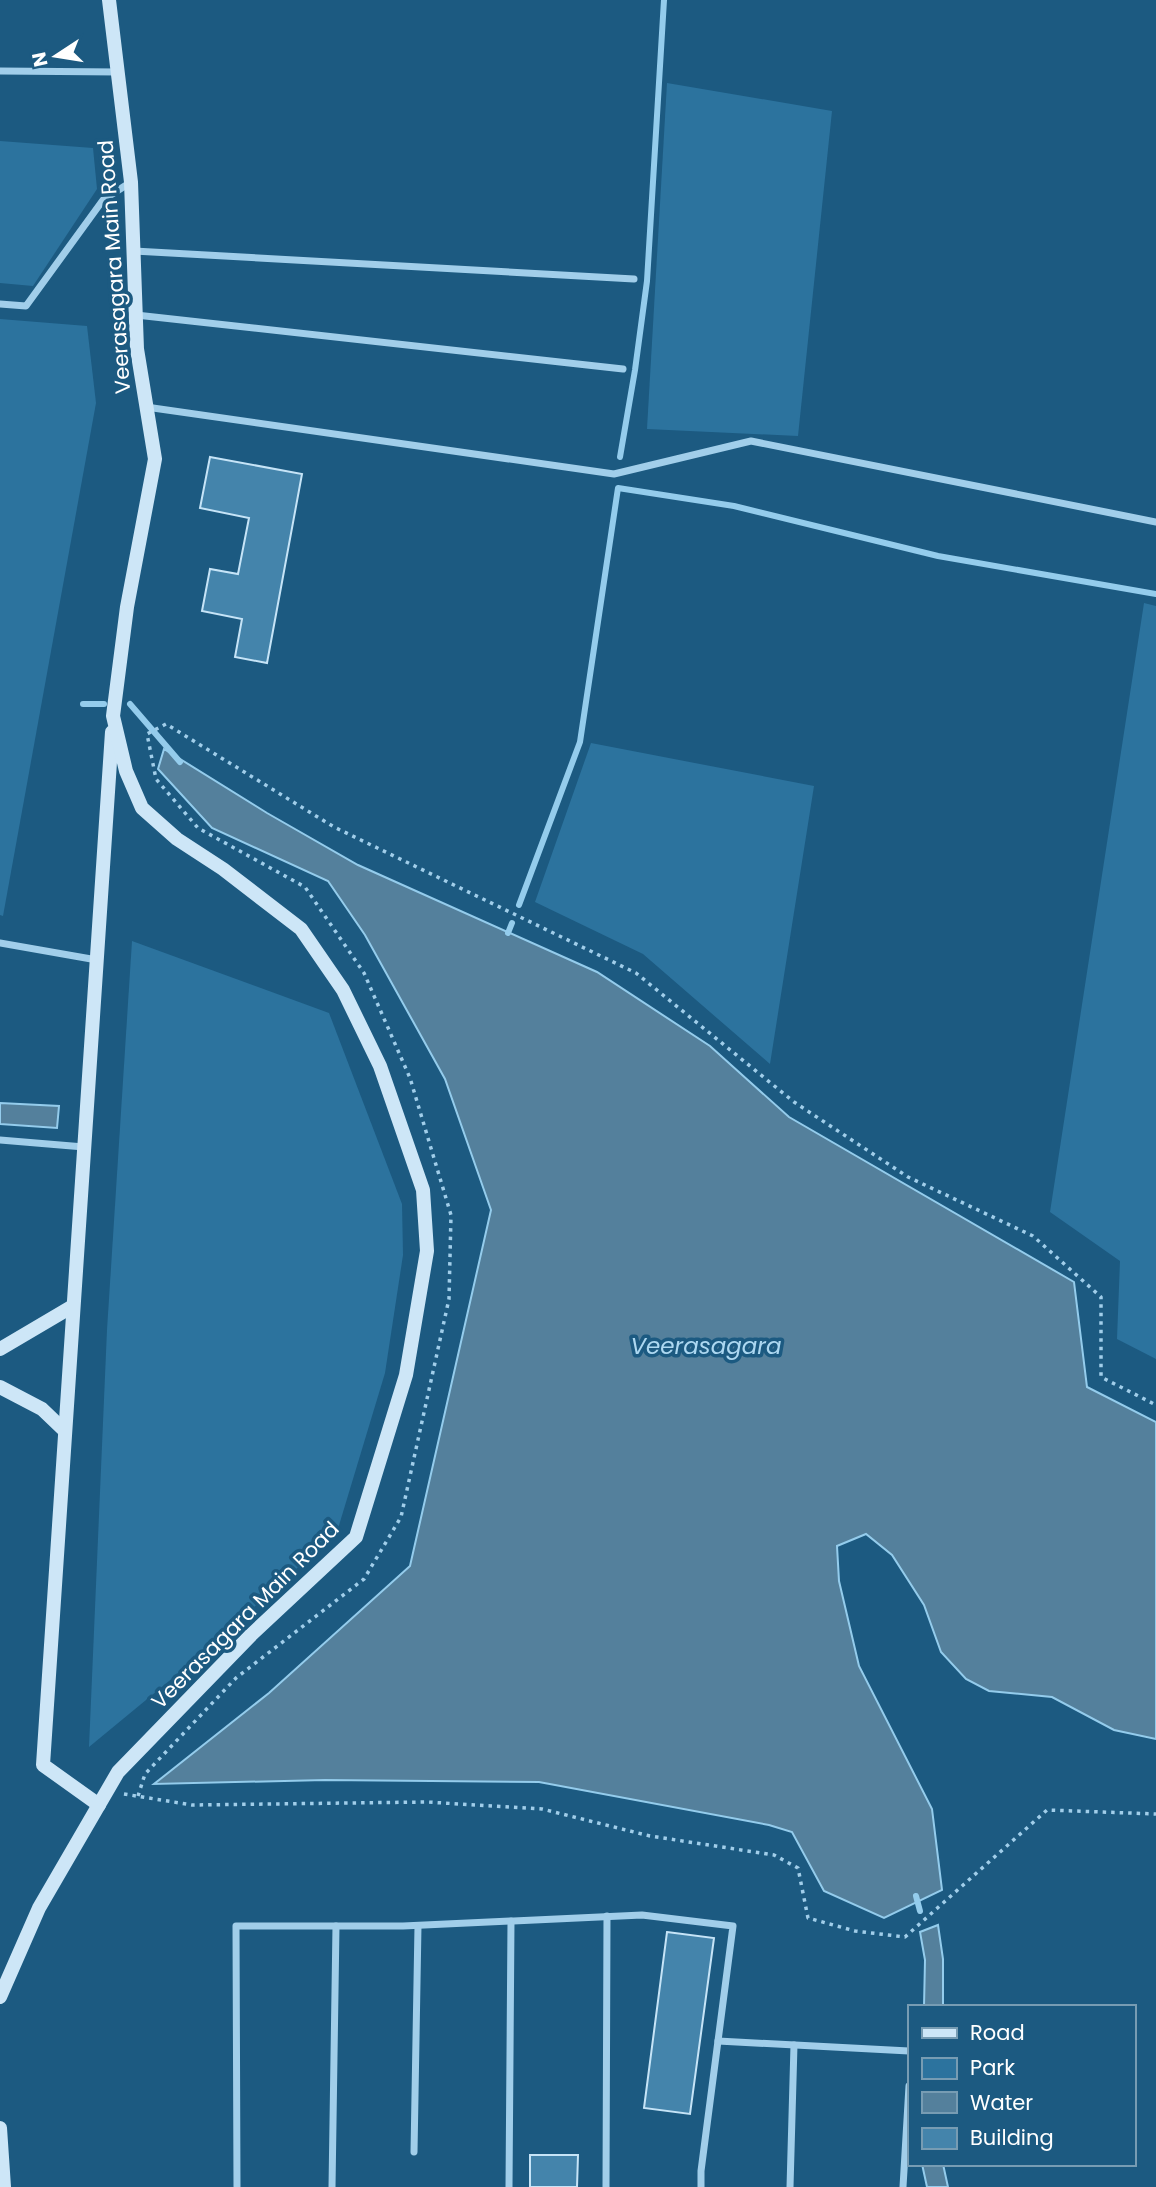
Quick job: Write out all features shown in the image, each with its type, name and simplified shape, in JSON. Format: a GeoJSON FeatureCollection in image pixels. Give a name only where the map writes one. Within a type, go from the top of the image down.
{"type":"FeatureCollection","features":[{"type":"Feature","properties":{"kind":"street","name":"Veerasagara Main Road"},"geometry":{"type":"LineString","coordinates":[[0,1997],[39,1908],[118,1772],[251,1635],[356,1537],[406,1375],[427,1251],[423,1190],[380,1066],[343,990],[300,929],[223,869],[177,839],[142,808],[126,771],[113,716],[127,607],[155,460],[137,349],[131,182],[109,0]]}},
{"type":"Feature","properties":{"kind":"street"},"geometry":{"type":"LineString","coordinates":[[0,71],[118,72]]}},
{"type":"Feature","properties":{"kind":"street"},"geometry":{"type":"LineString","coordinates":[[0,304],[26,306],[103,200],[131,182]]}},
{"type":"Feature","properties":{"kind":"street"},"geometry":{"type":"LineString","coordinates":[[134,251],[635,279]]}},
{"type":"Feature","properties":{"kind":"street"},"geometry":{"type":"LineString","coordinates":[[136,315],[623,369]]}},
{"type":"Feature","properties":{"kind":"street"},"geometry":{"type":"LineString","coordinates":[[146,407],[614,474],[751,441],[1156,522]]}},
{"type":"Feature","properties":{"kind":"street"},"geometry":{"type":"LineString","coordinates":[[102,1800],[43,1765],[113,716]]}},
{"type":"Feature","properties":{"kind":"street"},"geometry":{"type":"LineString","coordinates":[[0,943],[96,960]]}},
{"type":"Feature","properties":{"kind":"street"},"geometry":{"type":"LineString","coordinates":[[0,1140],[84,1147]]}},
{"type":"Feature","properties":{"kind":"street"},"geometry":{"type":"LineString","coordinates":[[0,1349],[74,1306]]}},
{"type":"Feature","properties":{"kind":"street"},"geometry":{"type":"LineString","coordinates":[[0,1387],[42,1409],[65,1430]]}},
{"type":"Feature","properties":{"kind":"street"},"geometry":{"type":"LineString","coordinates":[[237,2187],[236,1926],[418,1926],[642,1915],[733,1926],[701,2187]]}},
{"type":"Feature","properties":{"kind":"street"},"geometry":{"type":"LineString","coordinates":[[606,2187],[607,1916]]}},
{"type":"Feature","properties":{"kind":"street"},"geometry":{"type":"LineString","coordinates":[[509,2187],[512,1921]]}},
{"type":"Feature","properties":{"kind":"street"},"geometry":{"type":"LineString","coordinates":[[332,2187],[336,1926]]}},
{"type":"Feature","properties":{"kind":"street"},"geometry":{"type":"LineString","coordinates":[[414,2152],[418,1926]]}},
{"type":"Feature","properties":{"kind":"street"},"geometry":{"type":"LineString","coordinates":[[718,2041],[908,2051]]}},
{"type":"Feature","properties":{"kind":"street"},"geometry":{"type":"LineString","coordinates":[[790,2187],[794,2045]]}},
{"type":"Feature","properties":{"kind":"street"},"geometry":{"type":"LineString","coordinates":[[903,2187],[908,2103]]}},
{"type":"Feature","properties":{"kind":"street"},"geometry":{"type":"LineString","coordinates":[[0,2128],[4,2187]]}},
{"type":"Feature","properties":{"kind":"path"},"geometry":{"type":"LineString","coordinates":[[138,1796],[145,1774],[236,1678],[364,1579],[401,1517],[449,1299],[451,1215],[410,1078],[364,973],[305,887],[198,828],[156,779],[147,734],[166,724],[334,828],[636,974],[794,1102],[908,1177],[1033,1236],[1101,1297],[1101,1377],[1156,1405]]}},
{"type":"Feature","properties":{"kind":"path"},"geometry":{"type":"LineString","coordinates":[[102,1800],[138,1796],[192,1805],[427,1802],[542,1809],[650,1836],[774,1855],[798,1868],[808,1919],[855,1931],[905,1937],[1046,1810],[1156,1814]]}},
{"type":"Feature","properties":{"kind":"green space"},"geometry":{"type":"Polygon","coordinates":[[[667,83],[832,111],[798,436],[647,429],[667,83]]]}},
{"type":"Feature","properties":{"kind":"green space"},"geometry":{"type":"Polygon","coordinates":[[[0,141],[93,148],[97,189],[33,286],[0,283],[0,141]]]}},
{"type":"Feature","properties":{"kind":"green space"},"geometry":{"type":"Polygon","coordinates":[[[0,319],[87,326],[96,403],[3,916],[0,915],[0,319]]]}},
{"type":"Feature","properties":{"kind":"green space"},"geometry":{"type":"Polygon","coordinates":[[[1144,603],[1156,606],[1156,1359],[1117,1339],[1120,1261],[1050,1212],[1144,603]]]}},
{"type":"Feature","properties":{"kind":"green space"},"geometry":{"type":"Polygon","coordinates":[[[591,743],[814,786],[770,1064],[643,954],[535,902],[591,743]]]}},
{"type":"Feature","properties":{"kind":"green space"},"geometry":{"type":"Polygon","coordinates":[[[132,941],[329,1013],[402,1204],[403,1255],[385,1373],[337,1532],[203,1653],[89,1747],[107,1330],[132,941]]]}},
{"type":"Feature","properties":{"kind":"water","name":"Veerasagara"},"geometry":{"type":"Polygon","coordinates":[[[164,749],[358,865],[597,972],[710,1046],[789,1117],[1074,1282],[1087,1387],[1156,1422],[1156,1739],[1114,1730],[1052,1697],[989,1691],[966,1679],[941,1652],[924,1605],[892,1555],[866,1534],[837,1546],[839,1581],[859,1666],[932,1809],[942,1890],[884,1918],[824,1891],[792,1832],[769,1825],[539,1782],[325,1780],[154,1784],[269,1693],[410,1566],[491,1210],[445,1079],[365,935],[328,881],[212,828],[158,769],[164,749]]]}},
{"type":"Feature","properties":{"kind":"water"},"geometry":{"type":"Polygon","coordinates":[[[0,1103],[59,1106],[57,1128],[0,1124],[0,1103]]]}},
{"type":"Feature","properties":{"kind":"water"},"geometry":{"type":"Polygon","coordinates":[[[938,1925],[943,1959],[943,2005],[924,2005],[925,1960],[920,1932],[938,1925]]]}},
{"type":"Feature","properties":{"kind":"water"},"geometry":{"type":"Polygon","coordinates":[[[922,2166],[943,2166],[948,2187],[927,2187],[922,2166]]]}},
{"type":"Feature","properties":{"kind":"building"},"geometry":{"type":"Polygon","coordinates":[[[210,457],[302,474],[267,663],[235,657],[242,619],[202,611],[210,569],[238,574],[249,518],[200,508],[210,457]]]}},
{"type":"Feature","properties":{"kind":"building"},"geometry":{"type":"Polygon","coordinates":[[[667,1932],[714,1938],[690,2114],[644,2108],[667,1932]]]}},
{"type":"Feature","properties":{"kind":"building"},"geometry":{"type":"Polygon","coordinates":[[[530,2155],[578,2155],[577,2187],[530,2187],[530,2155]]]}},
{"type":"Feature","properties":{"kind":"waterway"},"geometry":{"type":"LineString","coordinates":[[620,457],[647,281],[664,0]]}},
{"type":"Feature","properties":{"kind":"waterway"},"geometry":{"type":"LineString","coordinates":[[519,905],[580,742],[618,488],[734,506],[938,556],[1156,594]]}},
{"type":"Feature","properties":{"kind":"waterway"},"geometry":{"type":"LineString","coordinates":[[83,704],[104,704]]}},
{"type":"Feature","properties":{"kind":"waterway"},"geometry":{"type":"LineString","coordinates":[[130,704],[180,762]]}},
{"type":"Feature","properties":{"kind":"waterway"},"geometry":{"type":"LineString","coordinates":[[508,933],[512,923]]}},
{"type":"Feature","properties":{"kind":"waterway"},"geometry":{"type":"LineString","coordinates":[[916,1896],[920,1911]]}}]}
